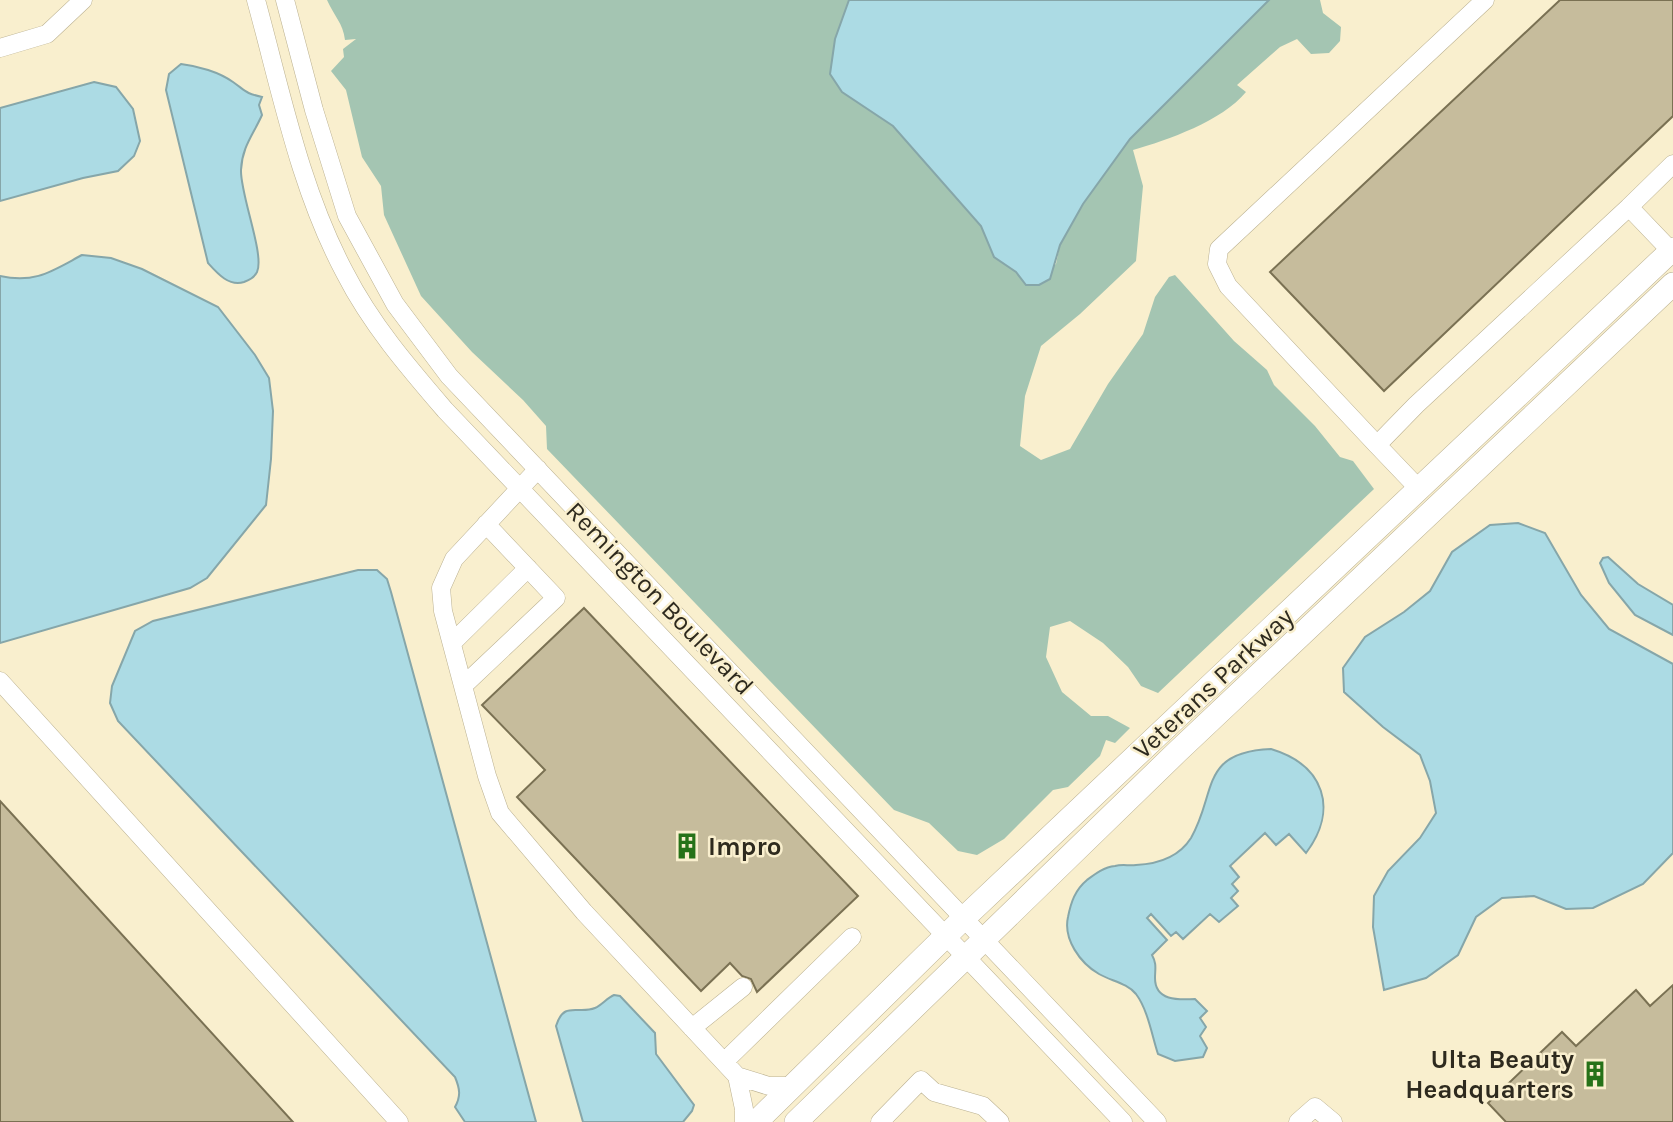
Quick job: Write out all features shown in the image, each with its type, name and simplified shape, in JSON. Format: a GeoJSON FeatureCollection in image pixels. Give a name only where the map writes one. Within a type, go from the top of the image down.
{"type":"FeatureCollection","features":[{"type":"Feature","properties":{"kind":"main road","name":"Veterans Parkway"},"geometry":{"type":"LineString","coordinates":[[756,1122],[964,918],[1672,250]]}},
{"type":"Feature","properties":{"kind":"main road","name":"Veterans Parkway"},"geometry":{"type":"LineString","coordinates":[[796,1122],[1187,742],[1673,284]]}},
{"type":"Feature","properties":{"kind":"street"},"geometry":{"type":"LineString","coordinates":[[0,48],[47,34],[83,0]]}},
{"type":"Feature","properties":{"kind":"street","name":"Remington Boulevard"},"geometry":{"type":"LineString","coordinates":[[256,0],[301,164],[318,215],[345,274],[387,341],[445,410],[1123,1122]]}},
{"type":"Feature","properties":{"kind":"street","name":"Remington Boulevard"},"geometry":{"type":"LineString","coordinates":[[285,0],[314,110],[347,215],[395,304],[449,376],[1157,1122]]}},
{"type":"Feature","properties":{"kind":"street"},"geometry":{"type":"LineString","coordinates":[[1419,489],[1228,286],[1217,264],[1219,249],[1485,0]]}},
{"type":"Feature","properties":{"kind":"street"},"geometry":{"type":"LineString","coordinates":[[1377,445],[1436,386],[1673,164]]}},
{"type":"Feature","properties":{"kind":"street"},"geometry":{"type":"LineString","coordinates":[[1629,207],[1672,250]]}},
{"type":"Feature","properties":{"kind":"street"},"geometry":{"type":"LineString","coordinates":[[538,469],[454,559],[441,588],[443,611],[500,813],[584,912],[737,1076],[769,1086],[793,1086]]}},
{"type":"Feature","properties":{"kind":"street"},"geometry":{"type":"LineString","coordinates":[[463,686],[556,598],[486,524]]}},
{"type":"Feature","properties":{"kind":"street"},"geometry":{"type":"LineString","coordinates":[[452,643],[528,568]]}},
{"type":"Feature","properties":{"kind":"street"},"geometry":{"type":"LineString","coordinates":[[0,681],[399,1122]]}},
{"type":"Feature","properties":{"kind":"street"},"geometry":{"type":"LineString","coordinates":[[724,1062],[852,937]]}},
{"type":"Feature","properties":{"kind":"street"},"geometry":{"type":"LineString","coordinates":[[692,1028],[743,987]]}},
{"type":"Feature","properties":{"kind":"street"},"geometry":{"type":"LineString","coordinates":[[737,1076],[744,1122]]}},
{"type":"Feature","properties":{"kind":"street"},"geometry":{"type":"LineString","coordinates":[[880,1122],[921,1080],[934,1091],[983,1106],[1000,1122]]}},
{"type":"Feature","properties":{"kind":"street"},"geometry":{"type":"LineString","coordinates":[[1298,1122],[1315,1107],[1333,1122]]}},
{"type":"Feature","properties":{"kind":"green space"},"geometry":{"type":"Polygon","coordinates":[[[327,0],[849,0],[835,39],[842,92],[893,126],[981,226],[994,257],[1016,272],[1026,285],[1056,264],[1060,245],[1083,204],[1130,139],[1269,0],[1320,0],[1323,13],[1341,27],[1340,41],[1329,53],[1311,54],[1297,39],[1280,47],[1237,85],[1246,92],[1223,112],[1178,135],[1133,150],[1143,186],[1136,261],[1080,314],[1041,346],[1025,396],[1020,446],[1041,460],[1070,449],[1108,384],[1143,334],[1155,297],[1169,277],[1175,275],[1234,341],[1267,370],[1274,385],[1315,426],[1340,457],[1353,461],[1374,489],[1158,693],[1141,686],[1128,667],[1103,643],[1070,621],[1050,627],[1046,657],[1062,692],[1091,716],[1108,716],[1130,728],[1115,743],[1106,740],[1100,756],[1068,787],[1053,790],[1004,839],[977,855],[958,851],[929,823],[894,810],[547,449],[546,426],[421,296],[384,215],[381,186],[362,157],[346,90],[331,71],[344,57],[343,49],[356,39],[345,40],[327,0]]]}},
{"type":"Feature","properties":{"kind":"water"},"geometry":{"type":"Polygon","coordinates":[[[849,0],[1269,0],[1130,139],[1083,204],[1060,245],[1050,279],[1039,285],[1026,285],[1016,272],[994,257],[981,226],[893,126],[842,92],[830,74],[835,39],[849,0]]]}},
{"type":"Feature","properties":{"kind":"water"},"geometry":{"type":"Polygon","coordinates":[[[181,64],[215,72],[246,92],[262,97],[259,105],[262,115],[246,148],[241,170],[259,264],[254,276],[244,282],[228,281],[208,263],[166,90],[169,74],[181,64]]]}},
{"type":"Feature","properties":{"kind":"water"},"geometry":{"type":"Polygon","coordinates":[[[94,82],[116,87],[133,109],[140,141],[134,156],[118,171],[0,201],[0,108],[94,82]]]}},
{"type":"Feature","properties":{"kind":"water"},"geometry":{"type":"Polygon","coordinates":[[[82,255],[111,258],[142,269],[218,307],[255,355],[269,378],[273,411],[266,505],[207,578],[190,588],[0,643],[0,276],[33,277],[52,271],[82,255]]]}},
{"type":"Feature","properties":{"kind":"water"},"geometry":{"type":"Polygon","coordinates":[[[1518,523],[1545,533],[1581,595],[1609,629],[1673,664],[1673,853],[1643,884],[1593,908],[1566,909],[1534,896],[1502,898],[1476,917],[1458,955],[1426,978],[1384,990],[1373,927],[1374,896],[1388,871],[1420,838],[1436,813],[1430,781],[1420,755],[1344,692],[1343,668],[1365,637],[1404,612],[1430,591],[1452,552],[1490,525],[1518,523]]]}},
{"type":"Feature","properties":{"kind":"water"},"geometry":{"type":"Polygon","coordinates":[[[1608,557],[1638,584],[1673,605],[1673,635],[1635,615],[1609,583],[1600,563],[1603,558],[1608,557]]]}},
{"type":"Feature","properties":{"kind":"water"},"geometry":{"type":"Polygon","coordinates":[[[358,570],[377,570],[387,579],[536,1122],[465,1122],[455,1107],[459,1092],[455,1077],[118,721],[110,703],[112,686],[135,631],[153,621],[358,570]]]}},
{"type":"Feature","properties":{"kind":"water"},"geometry":{"type":"Polygon","coordinates":[[[1271,749],[1289,756],[1314,777],[1321,791],[1322,820],[1306,853],[1289,834],[1276,845],[1265,833],[1230,866],[1239,877],[1232,884],[1238,891],[1231,898],[1238,906],[1219,922],[1210,914],[1183,939],[1176,932],[1171,936],[1151,914],[1147,918],[1167,940],[1152,955],[1159,991],[1169,998],[1195,999],[1207,1011],[1200,1018],[1206,1027],[1200,1036],[1207,1048],[1203,1057],[1175,1061],[1158,1054],[1147,1015],[1136,994],[1085,964],[1075,950],[1067,925],[1071,906],[1083,884],[1103,869],[1118,865],[1152,863],[1174,855],[1191,838],[1214,778],[1221,767],[1232,758],[1248,752],[1271,749]]]}},
{"type":"Feature","properties":{"kind":"water"},"geometry":{"type":"Polygon","coordinates":[[[614,995],[620,996],[655,1033],[656,1054],[694,1105],[683,1122],[583,1122],[556,1026],[563,1013],[595,1008],[614,995]]]}},
{"type":"Feature","properties":{"kind":"building"},"geometry":{"type":"Polygon","coordinates":[[[1560,0],[1673,0],[1673,116],[1384,391],[1270,272],[1560,0]]]}},
{"type":"Feature","properties":{"kind":"building","name":"Impro"},"geometry":{"type":"Polygon","coordinates":[[[584,608],[858,896],[757,992],[751,979],[742,976],[730,963],[701,991],[517,797],[545,770],[482,705],[584,608]]]}},
{"type":"Feature","properties":{"kind":"building"},"geometry":{"type":"Polygon","coordinates":[[[0,801],[293,1122],[0,1122],[0,801]]]}},
{"type":"Feature","properties":{"kind":"building","name":"Ulta Beauty Headquarters"},"geometry":{"type":"Polygon","coordinates":[[[1673,985],[1673,1122],[1506,1122],[1488,1103],[1562,1032],[1576,1046],[1636,990],[1650,1006],[1673,985]]]}},
{"type":"Feature","properties":{"kind":"place","name":"Impro"},"geometry":{"type":"Point","coordinates":[687,846]}},
{"type":"Feature","properties":{"kind":"place","name":"Ulta Beauty Headquarters"},"geometry":{"type":"Point","coordinates":[1595,1074]}}]}
